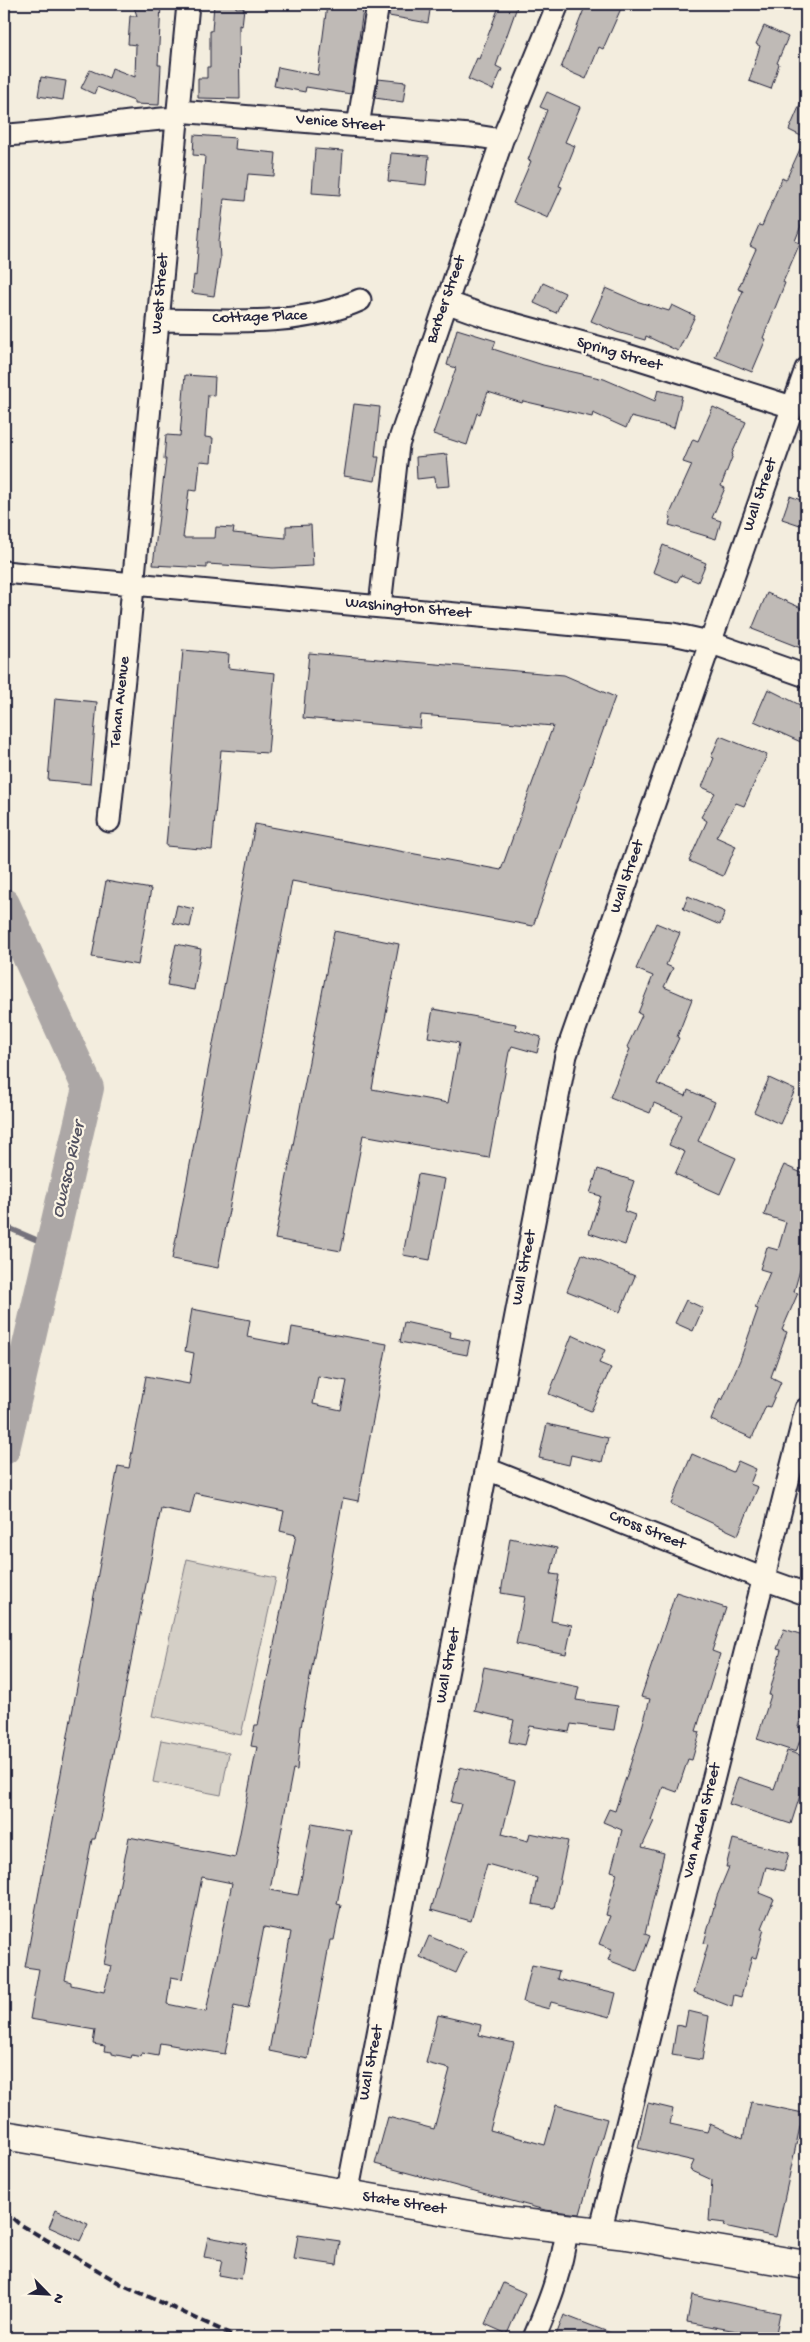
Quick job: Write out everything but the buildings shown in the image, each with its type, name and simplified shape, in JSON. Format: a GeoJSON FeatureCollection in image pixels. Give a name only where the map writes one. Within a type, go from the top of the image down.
{"type":"FeatureCollection","features":[{"type":"Feature","properties":{"kind":"main road","name":"State Street"},"geometry":{"type":"LineString","coordinates":[[4,2135],[504,2221],[600,2232],[806,2265]]}},
{"type":"Feature","properties":{"kind":"street","name":"West Street"},"geometry":{"type":"LineString","coordinates":[[132,584],[188,4]]}},
{"type":"Feature","properties":{"kind":"street"},"geometry":{"type":"LineString","coordinates":[[358,126],[378,4]]}},
{"type":"Feature","properties":{"kind":"street","name":"Barber Street"},"geometry":{"type":"LineString","coordinates":[[380,606],[398,444],[502,140],[558,4]]}},
{"type":"Feature","properties":{"kind":"street","name":"Venice Street"},"geometry":{"type":"LineString","coordinates":[[4,136],[77,130],[178,114],[358,126],[502,140]]}},
{"type":"Feature","properties":{"kind":"street","name":"Cottage Place"},"geometry":{"type":"LineString","coordinates":[[158,320],[258,320],[313,316],[337,310],[360,300]]}},
{"type":"Feature","properties":{"kind":"street","name":"Spring Street"},"geometry":{"type":"LineString","coordinates":[[446,302],[488,317],[627,356],[792,407]]}},
{"type":"Feature","properties":{"kind":"street","name":"Wall Street"},"geometry":{"type":"LineString","coordinates":[[347,2195],[566,1055],[806,369]]}},
{"type":"Feature","properties":{"kind":"street","name":"Washington Street"},"geometry":{"type":"LineString","coordinates":[[4,572],[673,634],[709,642],[806,676]]}},
{"type":"Feature","properties":{"kind":"street","name":"Tehan Avenue"},"geometry":{"type":"LineString","coordinates":[[109,821],[132,584]]}},
{"type":"Feature","properties":{"kind":"street","name":"Van Anden Street"},"geometry":{"type":"LineString","coordinates":[[600,2232],[806,1409]]}},
{"type":"Feature","properties":{"kind":"street","name":"Cross Street"},"geometry":{"type":"LineString","coordinates":[[487,1469],[806,1594]]}},
{"type":"Feature","properties":{"kind":"street"},"geometry":{"type":"LineString","coordinates":[[534,2338],[555,2288],[561,2266],[567,2228]]}},
{"type":"Feature","properties":{"kind":"shaded area"},"geometry":{"type":"Polygon","coordinates":[[[187,1559],[276,1578],[241,1735],[152,1716],[187,1559]]]}},
{"type":"Feature","properties":{"kind":"shaded area"},"geometry":{"type":"Polygon","coordinates":[[[161,1740],[229,1753],[221,1795],[153,1782],[161,1740]]]}},
{"type":"Feature","properties":{"kind":"waterway","name":"Owasco River"},"geometry":{"type":"LineString","coordinates":[[4,904],[88,1088],[4,1449]]}},
{"type":"Feature","properties":{"kind":"waterway"},"geometry":{"type":"LineString","coordinates":[[4,1226],[51,1246]]}},
{"type":"Feature","properties":{"kind":"railway"},"geometry":{"type":"LineString","coordinates":[[4,2210],[18,2223],[121,2284],[239,2338]]}}]}
